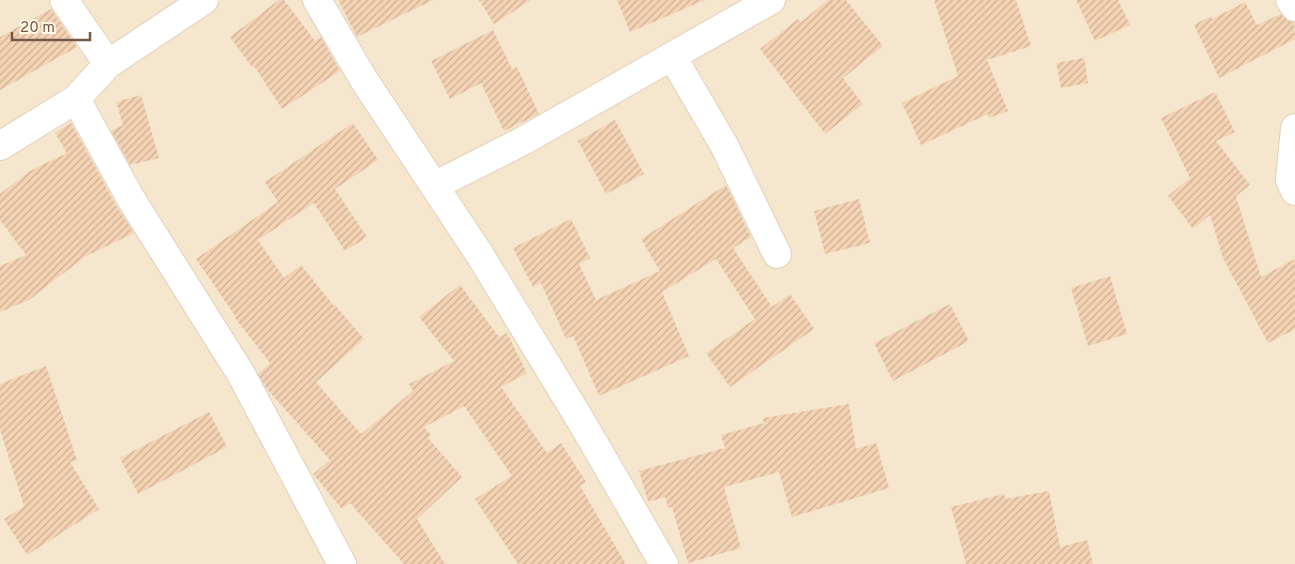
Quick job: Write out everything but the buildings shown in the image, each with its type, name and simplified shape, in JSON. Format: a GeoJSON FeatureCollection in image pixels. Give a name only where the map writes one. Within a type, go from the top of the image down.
{"type":"FeatureCollection","features":[{"type":"Feature","properties":{"kind":"street"},"geometry":{"type":"LineString","coordinates":[[64,0],[108,64]]}},
{"type":"Feature","properties":{"kind":"street"},"geometry":{"type":"LineString","coordinates":[[0,146],[76,99],[108,64],[204,0]]}},
{"type":"Feature","properties":{"kind":"street"},"geometry":{"type":"LineString","coordinates":[[317,0],[364,80],[480,255],[571,404],[664,564]]}},
{"type":"Feature","properties":{"kind":"street"},"geometry":{"type":"LineString","coordinates":[[434,186],[521,142],[771,0]]}},
{"type":"Feature","properties":{"kind":"street"},"geometry":{"type":"LineString","coordinates":[[1290,0],[1295,7]]}},
{"type":"Feature","properties":{"kind":"street"},"geometry":{"type":"LineString","coordinates":[[672,56],[724,145],[777,254]]}},
{"type":"Feature","properties":{"kind":"street"},"geometry":{"type":"LineString","coordinates":[[76,99],[131,199],[240,374],[342,564]]}},
{"type":"Feature","properties":{"kind":"street"},"geometry":{"type":"LineString","coordinates":[[1295,128],[1294,156],[1290,180],[1295,191]]}},
{"type":"Feature","properties":{"kind":"shaded area"},"geometry":{"type":"Polygon","coordinates":[[[0,0],[1295,0],[1295,564],[0,564],[0,0]]]}}]}
